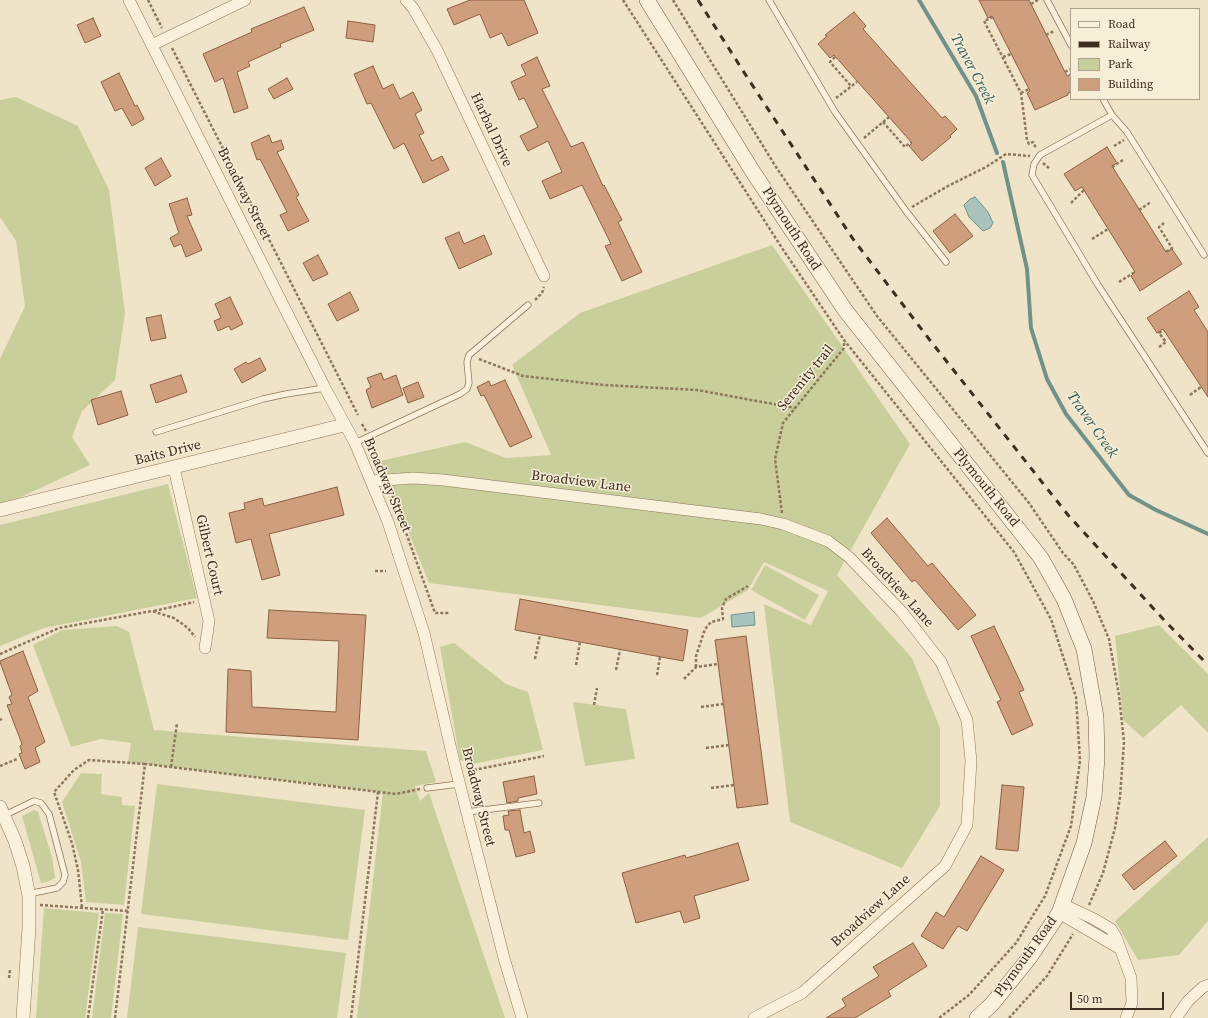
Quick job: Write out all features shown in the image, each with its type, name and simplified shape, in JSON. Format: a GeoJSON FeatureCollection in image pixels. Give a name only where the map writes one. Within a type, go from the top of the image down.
{"type":"FeatureCollection","features":[{"type":"Feature","properties":{"kind":"main road","name":"Plymouth Road"},"geometry":{"type":"LineString","coordinates":[[647,0],[753,172],[837,300],[1022,532],[1041,558],[1064,599],[1084,649],[1096,717],[1097,758],[1094,797],[1084,843],[1060,909],[1030,957],[992,1004],[977,1018]]}},
{"type":"Feature","properties":{"kind":"street","name":"Broadway Street"},"geometry":{"type":"LineString","coordinates":[[129,0],[325,388],[355,443],[372,481],[405,570],[424,633],[466,812],[504,958],[522,1018]]}},
{"type":"Feature","properties":{"kind":"street"},"geometry":{"type":"LineString","coordinates":[[152,45],[246,0]]}},
{"type":"Feature","properties":{"kind":"street","name":"Harbal Drive"},"geometry":{"type":"LineString","coordinates":[[406,0],[413,8],[437,50],[544,276]]}},
{"type":"Feature","properties":{"kind":"street","name":"Baits Drive"},"geometry":{"type":"LineString","coordinates":[[0,510],[344,425]]}},
{"type":"Feature","properties":{"kind":"street","name":"Gilbert Court"},"geometry":{"type":"LineString","coordinates":[[174,468],[209,621],[204,648]]}},
{"type":"Feature","properties":{"kind":"street","name":"Broadview Lane"},"geometry":{"type":"LineString","coordinates":[[372,481],[413,478],[443,480],[761,519],[783,524],[828,541],[849,556],[902,612],[942,662],[967,720],[971,761],[967,825],[945,866],[802,993],[754,1018]]}},
{"type":"Feature","properties":{"kind":"street"},"geometry":{"type":"LineString","coordinates":[[2,811],[23,866],[28,894],[29,928],[23,1018]]}},
{"type":"Feature","properties":{"kind":"street"},"geometry":{"type":"LineString","coordinates":[[1060,909],[1094,919],[1111,929],[1131,978],[1132,1003],[1126,1018]]}},
{"type":"Feature","properties":{"kind":"street"},"geometry":{"type":"LineString","coordinates":[[1176,1018],[1188,1001],[1203,987],[1208,985]]}},
{"type":"Feature","properties":{"kind":"lane"},"geometry":{"type":"LineString","coordinates":[[769,0],[835,112],[906,211],[946,262]]}},
{"type":"Feature","properties":{"kind":"lane"},"geometry":{"type":"LineString","coordinates":[[1047,0],[1070,43]]}},
{"type":"Feature","properties":{"kind":"lane"},"geometry":{"type":"LineString","coordinates":[[1104,100],[1112,115],[1127,132],[1204,255]]}},
{"type":"Feature","properties":{"kind":"lane"},"geometry":{"type":"LineString","coordinates":[[1112,115],[1038,157],[1032,170],[1032,175],[1098,285],[1208,453]]}},
{"type":"Feature","properties":{"kind":"lane"},"geometry":{"type":"LineString","coordinates":[[355,443],[460,394],[467,389],[469,383],[467,362],[469,355],[528,305]]}},
{"type":"Feature","properties":{"kind":"lane"},"geometry":{"type":"LineString","coordinates":[[156,432],[263,399],[325,388]]}},
{"type":"Feature","properties":{"kind":"lane"},"geometry":{"type":"LineString","coordinates":[[427,788],[459,784]]}},
{"type":"Feature","properties":{"kind":"lane"},"geometry":{"type":"LineString","coordinates":[[2,811],[34,801],[41,804],[49,814],[65,876],[63,882],[57,888],[28,894]]}},
{"type":"Feature","properties":{"kind":"lane"},"geometry":{"type":"LineString","coordinates":[[466,812],[540,803]]}},
{"type":"Feature","properties":{"kind":"path"},"geometry":{"type":"LineString","coordinates":[[148,0],[162,29]]}},
{"type":"Feature","properties":{"kind":"path"},"geometry":{"type":"LineString","coordinates":[[623,0],[778,242],[844,340],[1014,552],[1051,619],[1076,697],[1080,761],[1071,826],[1045,896],[1016,943],[969,995],[939,1018]]}},
{"type":"Feature","properties":{"kind":"path"},"geometry":{"type":"LineString","coordinates":[[1031,4],[1038,0]]}},
{"type":"Feature","properties":{"kind":"path"},"geometry":{"type":"LineString","coordinates":[[993,17],[984,21],[1021,93],[1027,140],[1029,144],[1033,142],[1038,157],[1049,168]]}},
{"type":"Feature","properties":{"kind":"path"},"geometry":{"type":"LineString","coordinates":[[172,47],[358,415]]}},
{"type":"Feature","properties":{"kind":"path"},"geometry":{"type":"LineString","coordinates":[[1003,58],[1011,54]]}},
{"type":"Feature","properties":{"kind":"path"},"geometry":{"type":"LineString","coordinates":[[836,57],[830,62],[851,86]]}},
{"type":"Feature","properties":{"kind":"path"},"geometry":{"type":"LineString","coordinates":[[1065,72],[1070,70]]}},
{"type":"Feature","properties":{"kind":"path"},"geometry":{"type":"LineString","coordinates":[[844,93],[857,82]]}},
{"type":"Feature","properties":{"kind":"path"},"geometry":{"type":"LineString","coordinates":[[1021,93],[1029,89]]}},
{"type":"Feature","properties":{"kind":"path"},"geometry":{"type":"LineString","coordinates":[[872,132],[889,117]]}},
{"type":"Feature","properties":{"kind":"path"},"geometry":{"type":"LineString","coordinates":[[883,122],[905,147],[911,142]]}},
{"type":"Feature","properties":{"kind":"path"},"geometry":{"type":"LineString","coordinates":[[906,211],[948,186],[986,167],[1006,154],[1038,157]]}},
{"type":"Feature","properties":{"kind":"path"},"geometry":{"type":"LineString","coordinates":[[1112,167],[1123,160]]}},
{"type":"Feature","properties":{"kind":"path"},"geometry":{"type":"LineString","coordinates":[[1071,203],[1084,190]]}},
{"type":"Feature","properties":{"kind":"path"},"geometry":{"type":"LineString","coordinates":[[1139,210],[1150,202]]}},
{"type":"Feature","properties":{"kind":"path"},"geometry":{"type":"LineString","coordinates":[[1164,223],[1159,227],[1172,248],[1166,252]]}},
{"type":"Feature","properties":{"kind":"path"},"geometry":{"type":"LineString","coordinates":[[1092,239],[1108,229]]}},
{"type":"Feature","properties":{"kind":"path"},"geometry":{"type":"LineString","coordinates":[[1119,282],[1135,272]]}},
{"type":"Feature","properties":{"kind":"path"},"geometry":{"type":"LineString","coordinates":[[528,305],[542,293],[544,276]]}},
{"type":"Feature","properties":{"kind":"path"},"geometry":{"type":"LineString","coordinates":[[1159,347],[1166,342],[1160,333],[1164,330]]}},
{"type":"Feature","properties":{"kind":"path","name":"Serenity trail"},"geometry":{"type":"LineString","coordinates":[[783,524],[775,459],[783,423],[844,348],[844,340]]}},
{"type":"Feature","properties":{"kind":"path"},"geometry":{"type":"LineString","coordinates":[[469,355],[523,376],[604,385],[697,390],[794,408]]}},
{"type":"Feature","properties":{"kind":"path"},"geometry":{"type":"LineString","coordinates":[[1190,395],[1201,387]]}},
{"type":"Feature","properties":{"kind":"path"},"geometry":{"type":"LineString","coordinates":[[372,443],[384,472]]}},
{"type":"Feature","properties":{"kind":"path"},"geometry":{"type":"LineString","coordinates":[[390,490],[435,613],[450,613]]}},
{"type":"Feature","properties":{"kind":"path"},"geometry":{"type":"LineString","coordinates":[[375,571],[386,571]]}},
{"type":"Feature","properties":{"kind":"path"},"geometry":{"type":"LineString","coordinates":[[696,666],[696,656],[706,629],[711,622],[724,619],[722,608],[726,599],[748,586]]}},
{"type":"Feature","properties":{"kind":"path"},"geometry":{"type":"LineString","coordinates":[[0,654],[59,628],[204,600]]}},
{"type":"Feature","properties":{"kind":"path"},"geometry":{"type":"LineString","coordinates":[[152,611],[174,618],[188,628],[196,638]]}},
{"type":"Feature","properties":{"kind":"path"},"geometry":{"type":"LineString","coordinates":[[536,660],[540,635]]}},
{"type":"Feature","properties":{"kind":"path"},"geometry":{"type":"LineString","coordinates":[[576,665],[580,642]]}},
{"type":"Feature","properties":{"kind":"path"},"geometry":{"type":"LineString","coordinates":[[616,670],[620,650]]}},
{"type":"Feature","properties":{"kind":"path"},"geometry":{"type":"LineString","coordinates":[[657,675],[660,657]]}},
{"type":"Feature","properties":{"kind":"path"},"geometry":{"type":"LineString","coordinates":[[684,679],[696,666],[718,664]]}},
{"type":"Feature","properties":{"kind":"path"},"geometry":{"type":"LineString","coordinates":[[594,705],[597,688]]}},
{"type":"Feature","properties":{"kind":"path"},"geometry":{"type":"LineString","coordinates":[[701,707],[723,704]]}},
{"type":"Feature","properties":{"kind":"path"},"geometry":{"type":"LineString","coordinates":[[171,767],[177,723]]}},
{"type":"Feature","properties":{"kind":"path"},"geometry":{"type":"LineString","coordinates":[[706,748],[729,745]]}},
{"type":"Feature","properties":{"kind":"path"},"geometry":{"type":"LineString","coordinates":[[469,771],[544,756]]}},
{"type":"Feature","properties":{"kind":"path"},"geometry":{"type":"LineString","coordinates":[[0,766],[17,759]]}},
{"type":"Feature","properties":{"kind":"path"},"geometry":{"type":"LineString","coordinates":[[82,906],[78,870],[72,843],[54,792],[74,770],[89,760],[145,764],[396,794],[427,788]]}},
{"type":"Feature","properties":{"kind":"path"},"geometry":{"type":"LineString","coordinates":[[115,1018],[145,764]]}},
{"type":"Feature","properties":{"kind":"path"},"geometry":{"type":"LineString","coordinates":[[711,788],[734,785]]}},
{"type":"Feature","properties":{"kind":"path"},"geometry":{"type":"LineString","coordinates":[[351,1018],[378,792]]}},
{"type":"Feature","properties":{"kind":"path"},"geometry":{"type":"LineString","coordinates":[[40,905],[82,906],[128,911]]}},
{"type":"Feature","properties":{"kind":"path"},"geometry":{"type":"LineString","coordinates":[[88,1018],[103,909]]}},
{"type":"Feature","properties":{"kind":"path"},"geometry":{"type":"LineString","coordinates":[[1010,1018],[1047,976],[1074,933]]}},
{"type":"Feature","properties":{"kind":"path"},"geometry":{"type":"LineString","coordinates":[[9,978],[10,970]]}},
{"type":"Feature","properties":{"kind":"green space"},"geometry":{"type":"Polygon","coordinates":[[[16,97],[78,126],[109,190],[125,313],[115,380],[82,411],[72,437],[90,465],[21,497],[0,504],[0,359],[25,306],[16,241],[0,217],[0,100],[16,97]]]}},
{"type":"Feature","properties":{"kind":"green space"},"geometry":{"type":"Polygon","coordinates":[[[772,245],[910,444],[837,575],[912,658],[940,728],[940,806],[902,868],[790,822],[764,604],[811,625],[828,591],[764,562],[748,590],[701,618],[429,583],[380,461],[465,442],[506,458],[551,455],[512,365],[580,313],[772,245]]]}},
{"type":"Feature","properties":{"kind":"green space"},"geometry":{"type":"Polygon","coordinates":[[[168,484],[197,598],[44,628],[0,646],[0,525],[168,484]]]}},
{"type":"Feature","properties":{"kind":"green space"},"geometry":{"type":"Polygon","coordinates":[[[765,565],[819,595],[805,620],[751,590],[765,565]]]}},
{"type":"Feature","properties":{"kind":"green space"},"geometry":{"type":"Polygon","coordinates":[[[1159,625],[1208,674],[1208,733],[1181,705],[1143,738],[1123,720],[1115,636],[1159,625]]]}},
{"type":"Feature","properties":{"kind":"green space"},"geometry":{"type":"Polygon","coordinates":[[[117,626],[129,632],[154,730],[426,751],[436,782],[415,786],[420,801],[429,793],[505,1018],[357,1018],[383,792],[128,762],[131,743],[101,739],[71,747],[33,645],[62,630],[117,626]]]}},
{"type":"Feature","properties":{"kind":"green space"},"geometry":{"type":"Polygon","coordinates":[[[454,643],[506,684],[528,692],[543,750],[473,764],[460,760],[440,647],[454,643]]]}},
{"type":"Feature","properties":{"kind":"green space"},"geometry":{"type":"Polygon","coordinates":[[[573,702],[626,709],[635,759],[585,766],[573,702]]]}},
{"type":"Feature","properties":{"kind":"green space"},"geometry":{"type":"Polygon","coordinates":[[[81,773],[102,774],[101,794],[122,797],[122,805],[135,806],[124,905],[86,902],[81,862],[62,802],[81,773]]]}},
{"type":"Feature","properties":{"kind":"green space"},"geometry":{"type":"Polygon","coordinates":[[[157,784],[365,810],[348,940],[141,914],[157,784]]]}},
{"type":"Feature","properties":{"kind":"green space"},"geometry":{"type":"Polygon","coordinates":[[[34,810],[38,812],[52,857],[55,878],[41,883],[22,816],[34,810]]]}},
{"type":"Feature","properties":{"kind":"green space"},"geometry":{"type":"Polygon","coordinates":[[[1208,837],[1208,921],[1179,955],[1138,960],[1115,921],[1208,837]]]}},
{"type":"Feature","properties":{"kind":"green space"},"geometry":{"type":"Polygon","coordinates":[[[44,908],[99,913],[85,1018],[36,1018],[44,908]]]}},
{"type":"Feature","properties":{"kind":"green space"},"geometry":{"type":"Polygon","coordinates":[[[105,913],[123,914],[111,1018],[92,1018],[105,913]]]}},
{"type":"Feature","properties":{"kind":"green space"},"geometry":{"type":"Polygon","coordinates":[[[138,927],[346,953],[337,1018],[127,1018],[138,927]]]}},
{"type":"Feature","properties":{"kind":"water"},"geometry":{"type":"Polygon","coordinates":[[[975,197],[988,212],[993,223],[990,228],[983,231],[969,217],[964,205],[970,199],[975,197]]]}},
{"type":"Feature","properties":{"kind":"water"},"geometry":{"type":"Polygon","coordinates":[[[754,612],[755,625],[732,627],[731,615],[754,612]]]}},
{"type":"Feature","properties":{"kind":"building"},"geometry":{"type":"Polygon","coordinates":[[[470,0],[524,0],[538,33],[508,46],[502,33],[490,38],[480,14],[454,25],[447,9],[470,0]]]}},
{"type":"Feature","properties":{"kind":"building"},"geometry":{"type":"Polygon","coordinates":[[[979,0],[1029,0],[1067,76],[1070,74],[1070,92],[1068,95],[1035,110],[1027,93],[1030,91],[992,16],[988,18],[979,0]]]}},
{"type":"Feature","properties":{"kind":"building"},"geometry":{"type":"Polygon","coordinates":[[[304,7],[314,30],[280,44],[281,47],[248,62],[250,66],[237,72],[248,108],[234,113],[223,78],[215,82],[203,54],[252,32],[251,29],[304,7]]]}},
{"type":"Feature","properties":{"kind":"building"},"geometry":{"type":"Polygon","coordinates":[[[854,12],[866,26],[863,29],[942,118],[945,116],[957,129],[950,136],[951,137],[922,161],[909,146],[912,143],[834,55],[830,58],[818,44],[827,36],[825,35],[854,12]]]}},
{"type":"Feature","properties":{"kind":"building"},"geometry":{"type":"Polygon","coordinates":[[[93,18],[101,36],[85,43],[77,25],[93,18]]]}},
{"type":"Feature","properties":{"kind":"building"},"geometry":{"type":"Polygon","coordinates":[[[348,21],[375,25],[373,42],[346,38],[348,21]]]}},
{"type":"Feature","properties":{"kind":"building"},"geometry":{"type":"Polygon","coordinates":[[[537,57],[550,86],[542,89],[571,147],[583,142],[603,186],[604,185],[622,220],[618,222],[642,272],[622,281],[605,246],[611,244],[582,185],[550,199],[542,181],[562,172],[548,141],[528,151],[520,136],[538,127],[524,98],[519,100],[511,82],[526,75],[521,65],[537,57]]]}},
{"type":"Feature","properties":{"kind":"building"},"geometry":{"type":"Polygon","coordinates":[[[373,66],[383,89],[393,84],[400,99],[413,92],[422,110],[415,114],[424,133],[419,135],[432,161],[442,156],[449,170],[423,183],[404,143],[394,149],[371,103],[367,104],[354,74],[373,66]]]}},
{"type":"Feature","properties":{"kind":"building"},"geometry":{"type":"Polygon","coordinates":[[[119,73],[135,106],[137,105],[144,119],[132,126],[122,108],[115,111],[101,82],[119,73]]]}},
{"type":"Feature","properties":{"kind":"building"},"geometry":{"type":"Polygon","coordinates":[[[287,78],[293,89],[274,99],[268,89],[287,78]]]}},
{"type":"Feature","properties":{"kind":"building"},"geometry":{"type":"Polygon","coordinates":[[[269,135],[272,143],[281,140],[284,149],[277,152],[299,195],[296,197],[309,221],[288,231],[280,215],[287,212],[260,159],[257,160],[251,143],[269,135]]]}},
{"type":"Feature","properties":{"kind":"building"},"geometry":{"type":"Polygon","coordinates":[[[1107,147],[1117,163],[1112,166],[1166,252],[1172,249],[1182,264],[1140,291],[1131,276],[1135,272],[1082,187],[1075,191],[1064,174],[1107,147]]]}},
{"type":"Feature","properties":{"kind":"building"},"geometry":{"type":"Polygon","coordinates":[[[161,158],[171,176],[155,186],[145,168],[161,158]]]}},
{"type":"Feature","properties":{"kind":"building"},"geometry":{"type":"Polygon","coordinates":[[[187,198],[192,215],[187,216],[202,250],[186,257],[181,244],[174,247],[170,238],[179,233],[169,204],[187,198]]]}},
{"type":"Feature","properties":{"kind":"building"},"geometry":{"type":"Polygon","coordinates":[[[955,214],[973,236],[950,253],[933,231],[955,214]]]}},
{"type":"Feature","properties":{"kind":"building"},"geometry":{"type":"Polygon","coordinates":[[[459,232],[464,244],[484,235],[492,254],[459,269],[445,238],[459,232]]]}},
{"type":"Feature","properties":{"kind":"building"},"geometry":{"type":"Polygon","coordinates":[[[318,255],[328,274],[313,281],[303,263],[318,255]]]}},
{"type":"Feature","properties":{"kind":"building"},"geometry":{"type":"Polygon","coordinates":[[[1189,291],[1199,307],[1194,310],[1208,332],[1208,397],[1163,329],[1157,333],[1147,318],[1189,291]]]}},
{"type":"Feature","properties":{"kind":"building"},"geometry":{"type":"Polygon","coordinates":[[[350,292],[359,310],[337,321],[328,304],[350,292]]]}},
{"type":"Feature","properties":{"kind":"building"},"geometry":{"type":"Polygon","coordinates":[[[230,297],[243,324],[231,330],[229,326],[218,331],[214,321],[221,318],[215,304],[230,297]]]}},
{"type":"Feature","properties":{"kind":"building"},"geometry":{"type":"Polygon","coordinates":[[[161,315],[166,338],[151,341],[146,318],[161,315]]]}},
{"type":"Feature","properties":{"kind":"building"},"geometry":{"type":"Polygon","coordinates":[[[260,358],[266,370],[242,383],[234,369],[246,362],[248,364],[260,358]]]}},
{"type":"Feature","properties":{"kind":"building"},"geometry":{"type":"Polygon","coordinates":[[[381,373],[384,380],[396,375],[403,395],[372,408],[366,390],[371,387],[367,378],[381,373]]]}},
{"type":"Feature","properties":{"kind":"building"},"geometry":{"type":"Polygon","coordinates":[[[181,375],[187,392],[156,403],[150,385],[181,375]]]}},
{"type":"Feature","properties":{"kind":"building"},"geometry":{"type":"Polygon","coordinates":[[[505,380],[532,437],[510,447],[484,395],[481,396],[477,387],[489,381],[491,386],[505,380]]]}},
{"type":"Feature","properties":{"kind":"building"},"geometry":{"type":"Polygon","coordinates":[[[418,382],[424,397],[408,403],[403,388],[418,382]]]}},
{"type":"Feature","properties":{"kind":"building"},"geometry":{"type":"Polygon","coordinates":[[[121,391],[128,415],[98,425],[91,400],[121,391]]]}},
{"type":"Feature","properties":{"kind":"building"},"geometry":{"type":"Polygon","coordinates":[[[337,487],[344,515],[269,534],[280,575],[262,580],[251,539],[236,543],[229,513],[245,509],[244,503],[262,498],[264,506],[337,487]]]}},
{"type":"Feature","properties":{"kind":"building"},"geometry":{"type":"Polygon","coordinates":[[[887,518],[928,566],[932,563],[976,615],[958,630],[915,580],[912,582],[871,533],[887,518]]]}},
{"type":"Feature","properties":{"kind":"building"},"geometry":{"type":"Polygon","coordinates":[[[520,599],[688,630],[683,661],[515,630],[520,599]]]}},
{"type":"Feature","properties":{"kind":"building"},"geometry":{"type":"Polygon","coordinates":[[[269,610],[366,615],[358,740],[226,732],[228,669],[251,671],[252,707],[336,712],[339,641],[267,638],[269,610]]]}},
{"type":"Feature","properties":{"kind":"building"},"geometry":{"type":"Polygon","coordinates":[[[994,626],[1024,690],[1019,692],[1033,725],[1012,735],[997,702],[1001,700],[971,636],[994,626]]]}},
{"type":"Feature","properties":{"kind":"building"},"geometry":{"type":"Polygon","coordinates":[[[746,636],[768,804],[737,808],[715,640],[746,636]]]}},
{"type":"Feature","properties":{"kind":"building"},"geometry":{"type":"Polygon","coordinates":[[[23,651],[38,691],[28,697],[45,742],[35,748],[40,762],[25,769],[19,754],[22,753],[20,746],[22,744],[7,705],[12,704],[9,697],[12,695],[0,662],[23,651]]]}},
{"type":"Feature","properties":{"kind":"building"},"geometry":{"type":"Polygon","coordinates":[[[534,776],[537,794],[518,798],[518,801],[507,803],[503,782],[534,776]]]}},
{"type":"Feature","properties":{"kind":"building"},"geometry":{"type":"Polygon","coordinates":[[[1002,785],[1024,787],[1018,851],[996,849],[1002,785]]]}},
{"type":"Feature","properties":{"kind":"building"},"geometry":{"type":"Polygon","coordinates":[[[520,810],[524,833],[530,831],[535,852],[516,857],[509,830],[505,830],[503,816],[509,815],[508,811],[520,810]]]}},
{"type":"Feature","properties":{"kind":"building"},"geometry":{"type":"Polygon","coordinates":[[[1165,841],[1177,856],[1134,890],[1122,875],[1165,841]]]}},
{"type":"Feature","properties":{"kind":"building"},"geometry":{"type":"Polygon","coordinates":[[[738,843],[749,880],[694,896],[700,918],[684,923],[680,911],[636,923],[622,873],[685,855],[686,858],[738,843]]]}},
{"type":"Feature","properties":{"kind":"building"},"geometry":{"type":"Polygon","coordinates":[[[981,856],[1004,870],[967,931],[958,926],[943,949],[921,936],[936,912],[944,917],[981,856]]]}},
{"type":"Feature","properties":{"kind":"building"},"geometry":{"type":"Polygon","coordinates":[[[913,943],[927,966],[888,991],[891,996],[855,1018],[826,1018],[846,1006],[842,999],[879,976],[873,967],[913,943]]]}},
{"type":"Feature","properties":{"kind":"waterway","name":"Traver Creek"},"geometry":{"type":"LineString","coordinates":[[919,0],[976,96],[997,153]]}},
{"type":"Feature","properties":{"kind":"waterway","name":"Traver Creek"},"geometry":{"type":"LineString","coordinates":[[1003,162],[1027,269],[1031,328],[1047,379],[1066,414],[1129,495],[1156,510],[1208,534]]}},
{"type":"Feature","properties":{"kind":"railway"},"geometry":{"type":"LineString","coordinates":[[698,0],[853,239],[929,339],[1068,515],[1164,620],[1208,665]]}}]}
